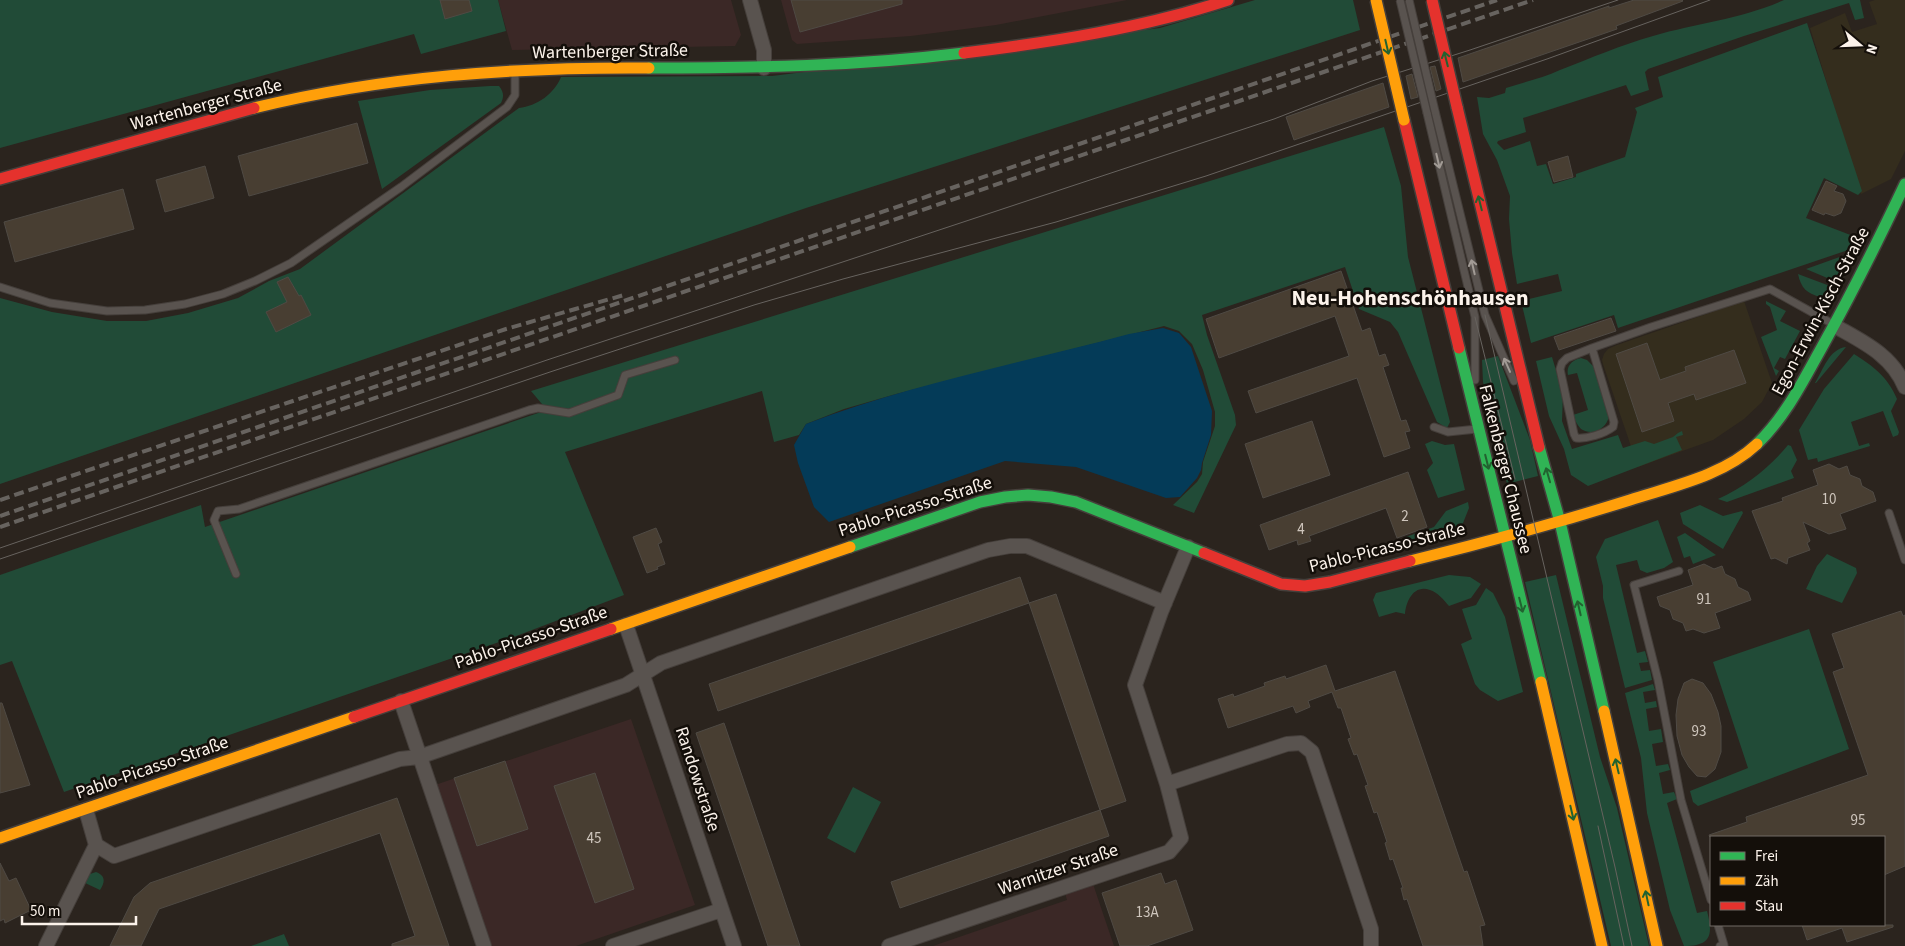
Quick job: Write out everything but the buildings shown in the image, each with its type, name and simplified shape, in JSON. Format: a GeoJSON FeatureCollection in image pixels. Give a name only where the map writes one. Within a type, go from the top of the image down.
{"type":"FeatureCollection","features":[{"type":"Feature","properties":{"kind":"main road","name":"Wartenberger Straße"},"geometry":{"type":"LineString","coordinates":[[0,179],[217,118],[311,96],[398,80],[515,70],[576,68],[764,68],[923,58],[988,50],[1157,21],[1204,9],[1228,0]]}},
{"type":"Feature","properties":{"kind":"main road","name":"Falkenberger Chaussee"},"geometry":{"type":"LineString","coordinates":[[1376,0],[1478,429],[1563,774],[1602,946]]}},
{"type":"Feature","properties":{"kind":"main road"},"geometry":{"type":"LineString","coordinates":[[1432,0],[1533,425],[1560,522],[1657,946]]}},
{"type":"Feature","properties":{"kind":"main road","name":"Egon-Erwin-Kisch-Straße"},"geometry":{"type":"LineString","coordinates":[[1560,522],[1700,477],[1733,462],[1768,433],[1798,391],[1835,326],[1905,184]]}},
{"type":"Feature","properties":{"kind":"main road","name":"Pablo-Picasso-Straße"},"geometry":{"type":"LineString","coordinates":[[0,838],[974,504],[1004,496],[1046,495],[1076,502],[1281,584],[1305,586],[1360,575],[1560,522]]}},
{"type":"Feature","properties":{"kind":"street"},"geometry":{"type":"LineString","coordinates":[[750,0],[764,50],[764,68]]}},
{"type":"Feature","properties":{"kind":"street"},"geometry":{"type":"LineString","coordinates":[[1835,326],[1892,363],[1901,376],[1905,387]]}},
{"type":"Feature","properties":{"kind":"street"},"geometry":{"type":"LineString","coordinates":[[96,845],[114,856],[400,759],[419,757],[626,685],[661,663],[988,550],[1010,546],[1027,546],[1165,604]]}},
{"type":"Feature","properties":{"kind":"street","name":"Warnitzer Straße"},"geometry":{"type":"LineString","coordinates":[[889,946],[1170,852],[1181,838],[1135,684],[1188,547]]}},
{"type":"Feature","properties":{"kind":"street","name":"Randowstraße"},"geometry":{"type":"LineString","coordinates":[[626,624],[734,946]]}},
{"type":"Feature","properties":{"kind":"street"},"geometry":{"type":"LineString","coordinates":[[401,701],[484,946]]}},
{"type":"Feature","properties":{"kind":"street"},"geometry":{"type":"LineString","coordinates":[[1166,784],[1287,744],[1301,743],[1312,752],[1371,930],[1372,946]]}},
{"type":"Feature","properties":{"kind":"street"},"geometry":{"type":"LineString","coordinates":[[46,946],[96,845],[86,810]]}},
{"type":"Feature","properties":{"kind":"street"},"geometry":{"type":"LineString","coordinates":[[613,946],[721,910]]}},
{"type":"Feature","properties":{"kind":"lane"},"geometry":{"type":"LineString","coordinates":[[1400,0],[1475,317],[1475,415]]}},
{"type":"Feature","properties":{"kind":"lane"},"geometry":{"type":"LineString","coordinates":[[1409,0],[1485,315],[1533,425]]}},
{"type":"Feature","properties":{"kind":"lane"},"geometry":{"type":"LineString","coordinates":[[0,287],[50,303],[107,311],[145,310],[195,302],[224,294],[255,281],[291,263],[401,187],[507,107],[515,95],[515,70]]}},
{"type":"Feature","properties":{"kind":"lane"},"geometry":{"type":"LineString","coordinates":[[1592,348],[1614,422],[1613,427],[1609,430],[1582,439],[1576,438],[1574,434],[1560,368],[1562,362],[1567,358],[1592,348],[1651,327],[1770,289],[1835,326]]}},
{"type":"Feature","properties":{"kind":"lane"},"geometry":{"type":"LineString","coordinates":[[236,574],[214,520],[218,511],[240,508],[529,410],[538,408],[569,413],[618,394],[625,375],[675,360]]}},
{"type":"Feature","properties":{"kind":"lane"},"geometry":{"type":"LineString","coordinates":[[1434,427],[1448,432],[1478,429]]}},
{"type":"Feature","properties":{"kind":"lane"},"geometry":{"type":"LineString","coordinates":[[1889,512],[1905,560]]}},
{"type":"Feature","properties":{"kind":"lane"},"geometry":{"type":"LineString","coordinates":[[1680,571],[1634,585],[1658,680],[1681,800],[1710,897]]}},
{"type":"Feature","properties":{"kind":"lane"},"geometry":{"type":"LineString","coordinates":[[1718,926],[1724,945],[1720,946]]}},
{"type":"Feature","properties":{"kind":"shaded area"},"geometry":{"type":"Polygon","coordinates":[[[498,0],[731,0],[741,35],[735,46],[512,50],[498,0]]]}},
{"type":"Feature","properties":{"kind":"shaded area"},"geometry":{"type":"Polygon","coordinates":[[[781,0],[1127,0],[996,25],[911,36],[797,44],[792,40],[781,0]]]}},
{"type":"Feature","properties":{"kind":"shaded area"},"geometry":{"type":"Polygon","coordinates":[[[1875,0],[1905,0],[1905,151],[1891,179],[1861,194],[1810,28],[1845,13],[1852,32],[1877,24],[1869,2],[1875,0]]]}},
{"type":"Feature","properties":{"kind":"shaded area"},"geometry":{"type":"Polygon","coordinates":[[[1744,301],[1772,383],[1762,402],[1744,419],[1713,440],[1638,467],[1603,364],[1604,354],[1608,349],[1617,345],[1744,301]]]}},
{"type":"Feature","properties":{"kind":"shaded area"},"geometry":{"type":"Polygon","coordinates":[[[631,719],[695,905],[576,946],[492,946],[435,785],[631,719]]]}},
{"type":"Feature","properties":{"kind":"shaded area"},"geometry":{"type":"Polygon","coordinates":[[[1093,884],[1114,946],[933,946],[1067,900],[1065,893],[1093,884]]]}},
{"type":"Feature","properties":{"kind":"green space"},"geometry":{"type":"Polygon","coordinates":[[[0,0],[498,0],[506,31],[421,54],[414,34],[0,148],[0,0]]]}},
{"type":"Feature","properties":{"kind":"green space"},"geometry":{"type":"Polygon","coordinates":[[[1255,0],[1353,0],[1360,30],[806,208],[0,484],[0,298],[52,312],[107,321],[146,321],[188,313],[238,298],[269,281],[300,269],[519,108],[532,105],[544,98],[554,89],[561,77],[772,76],[1160,28],[1255,0]]]}},
{"type":"Feature","properties":{"kind":"green space"},"geometry":{"type":"Polygon","coordinates":[[[1784,0],[1860,0],[1864,18],[1855,20],[1849,3],[1744,36],[1648,69],[1645,72],[1649,90],[1631,96],[1626,85],[1523,118],[1526,132],[1498,141],[1497,143],[1504,150],[1530,141],[1537,166],[1546,164],[1553,184],[1576,177],[1576,174],[1625,157],[1637,112],[1635,108],[1663,97],[1658,77],[1807,23],[1862,191],[1858,195],[1824,178],[1806,218],[1861,239],[1857,247],[1618,328],[1614,315],[1531,343],[1521,301],[1562,291],[1558,274],[1517,284],[1509,219],[1510,196],[1497,160],[1483,134],[1477,97],[1489,98],[1505,93],[1506,88],[1641,40],[1752,12],[1784,0]]]}},
{"type":"Feature","properties":{"kind":"green space"},"geometry":{"type":"Polygon","coordinates":[[[499,86],[501,88],[503,99],[501,103],[382,189],[358,101],[430,90],[499,86]]]}},
{"type":"Feature","properties":{"kind":"green space"},"geometry":{"type":"Polygon","coordinates":[[[1384,127],[1401,186],[1408,257],[1450,422],[1447,428],[1437,422],[1398,332],[1390,322],[1359,309],[1345,267],[1202,315],[1207,335],[1235,415],[1236,425],[1194,513],[1173,505],[1197,482],[1202,474],[1203,462],[1215,426],[1215,412],[1203,370],[1192,344],[1179,331],[1164,326],[844,409],[806,424],[799,435],[774,442],[762,391],[565,452],[624,595],[511,638],[64,792],[12,661],[0,665],[0,575],[201,505],[205,527],[547,410],[531,391],[1384,127]]]}},
{"type":"Feature","properties":{"kind":"green space"},"geometry":{"type":"Polygon","coordinates":[[[1848,254],[1854,254],[1839,280],[1832,280],[1806,269],[1848,254]]]}},
{"type":"Feature","properties":{"kind":"green space"},"geometry":{"type":"Polygon","coordinates":[[[1798,274],[1831,287],[1821,297],[1812,294],[1805,290],[1798,274]]]}},
{"type":"Feature","properties":{"kind":"green space"},"geometry":{"type":"Polygon","coordinates":[[[1766,301],[1786,311],[1780,321],[1800,331],[1785,359],[1780,357],[1774,368],[1779,371],[1776,376],[1761,337],[1777,330],[1770,307],[1766,304],[1766,301]]]}},
{"type":"Feature","properties":{"kind":"green space"},"geometry":{"type":"Polygon","coordinates":[[[1846,347],[1816,383],[1815,383],[1831,356],[1846,347]]]}},
{"type":"Feature","properties":{"kind":"green space"},"geometry":{"type":"Polygon","coordinates":[[[1854,354],[1879,373],[1893,391],[1897,399],[1891,411],[1899,432],[1898,435],[1893,437],[1883,411],[1851,422],[1859,446],[1869,443],[1870,446],[1818,462],[1817,458],[1808,460],[1799,430],[1824,389],[1854,354]]]}},
{"type":"Feature","properties":{"kind":"green space"},"geometry":{"type":"Polygon","coordinates":[[[1498,356],[1530,440],[1538,476],[1507,484],[1483,382],[1482,360],[1498,356]]]}},
{"type":"Feature","properties":{"kind":"green space"},"geometry":{"type":"Polygon","coordinates":[[[1552,357],[1563,394],[1562,421],[1572,449],[1618,435],[1623,448],[1645,441],[1654,444],[1673,437],[1682,431],[1683,435],[1676,437],[1682,450],[1588,486],[1571,475],[1564,449],[1549,416],[1536,361],[1552,357]]]}},
{"type":"Feature","properties":{"kind":"green space"},"geometry":{"type":"Polygon","coordinates":[[[1581,358],[1587,360],[1593,366],[1609,416],[1605,424],[1595,432],[1581,429],[1573,415],[1588,410],[1577,373],[1568,375],[1570,364],[1581,358]]]}},
{"type":"Feature","properties":{"kind":"green space"},"geometry":{"type":"Polygon","coordinates":[[[1432,441],[1445,445],[1454,444],[1465,490],[1438,498],[1427,470],[1433,463],[1425,444],[1432,441]]]}},
{"type":"Feature","properties":{"kind":"green space"},"geometry":{"type":"Polygon","coordinates":[[[1788,445],[1791,446],[1797,460],[1791,471],[1794,478],[1727,502],[1718,499],[1756,476],[1788,445]]]}},
{"type":"Feature","properties":{"kind":"green space"},"geometry":{"type":"Polygon","coordinates":[[[1468,502],[1469,508],[1461,528],[1404,542],[1403,538],[1434,527],[1446,511],[1468,502]]]}},
{"type":"Feature","properties":{"kind":"green space"},"geometry":{"type":"Polygon","coordinates":[[[1700,505],[1723,516],[1742,511],[1743,513],[1723,549],[1683,524],[1680,513],[1700,505]]]}},
{"type":"Feature","properties":{"kind":"green space"},"geometry":{"type":"Polygon","coordinates":[[[1658,520],[1673,562],[1664,568],[1647,573],[1640,570],[1637,560],[1616,565],[1637,653],[1645,651],[1648,662],[1639,663],[1641,671],[1650,670],[1652,680],[1625,688],[1603,598],[1603,586],[1596,557],[1605,539],[1658,520]]]}},
{"type":"Feature","properties":{"kind":"green space"},"geometry":{"type":"Polygon","coordinates":[[[1685,533],[1716,555],[1693,564],[1690,556],[1684,558],[1677,537],[1685,533]]]}},
{"type":"Feature","properties":{"kind":"green space"},"geometry":{"type":"Polygon","coordinates":[[[1827,554],[1856,568],[1857,573],[1842,603],[1806,589],[1817,566],[1827,554]]]}},
{"type":"Feature","properties":{"kind":"green space"},"geometry":{"type":"Polygon","coordinates":[[[1449,575],[1470,577],[1481,584],[1471,598],[1449,606],[1433,591],[1419,589],[1409,599],[1405,614],[1396,612],[1379,617],[1373,600],[1376,593],[1449,575]]]}},
{"type":"Feature","properties":{"kind":"green space"},"geometry":{"type":"Polygon","coordinates":[[[1556,575],[1600,757],[1617,808],[1649,946],[1611,946],[1525,582],[1556,575]]]}},
{"type":"Feature","properties":{"kind":"green space"},"geometry":{"type":"Polygon","coordinates":[[[1486,588],[1493,593],[1505,617],[1523,692],[1498,701],[1480,690],[1475,684],[1461,644],[1472,639],[1462,609],[1476,605],[1486,588]]]}},
{"type":"Feature","properties":{"kind":"green space"},"geometry":{"type":"Polygon","coordinates":[[[1809,629],[1849,749],[1698,806],[1693,802],[1690,791],[1748,768],[1713,662],[1809,629]]]}},
{"type":"Feature","properties":{"kind":"green space"},"geometry":{"type":"Polygon","coordinates":[[[1653,684],[1655,690],[1643,692],[1645,703],[1656,701],[1657,707],[1646,709],[1649,731],[1661,729],[1663,742],[1652,744],[1656,766],[1668,764],[1670,770],[1659,773],[1663,794],[1674,792],[1677,799],[1667,803],[1697,913],[1707,911],[1709,919],[1710,932],[1705,941],[1700,944],[1684,946],[1670,910],[1647,813],[1641,758],[1625,693],[1653,684]]]}},
{"type":"Feature","properties":{"kind":"green space"},"geometry":{"type":"Polygon","coordinates":[[[853,787],[881,802],[855,853],[827,838],[853,787]]]}},
{"type":"Feature","properties":{"kind":"green space"},"geometry":{"type":"Polygon","coordinates":[[[96,872],[102,875],[104,879],[100,890],[83,882],[87,875],[96,872]]]}},
{"type":"Feature","properties":{"kind":"green space"},"geometry":{"type":"Polygon","coordinates":[[[284,934],[289,946],[251,946],[284,934]]]}},
{"type":"Feature","properties":{"kind":"water"},"geometry":{"type":"Polygon","coordinates":[[[1163,328],[1179,333],[1191,347],[1212,411],[1211,435],[1201,470],[1197,478],[1180,497],[1166,498],[1076,467],[1005,461],[829,522],[814,507],[798,463],[794,445],[806,424],[885,397],[966,375],[1129,334],[1163,328]]]}},
{"type":"Feature","properties":{"kind":"tram line"},"geometry":{"type":"LineString","coordinates":[[0,548],[547,360],[1274,119],[1372,81],[1618,0]]}},
{"type":"Feature","properties":{"kind":"tram line"},"geometry":{"type":"LineString","coordinates":[[0,559],[550,372],[754,305],[1056,222],[1206,176],[1547,59],[1710,0]]}},
{"type":"Feature","properties":{"kind":"tram line"},"geometry":{"type":"LineString","coordinates":[[1485,315],[1632,946]]}},
{"type":"Feature","properties":{"kind":"tram line"},"geometry":{"type":"LineString","coordinates":[[1475,317],[1515,479]]}},
{"type":"Feature","properties":{"kind":"tram line"},"geometry":{"type":"LineString","coordinates":[[1598,826],[1624,946]]}},
{"type":"Feature","properties":{"kind":"railway"},"geometry":{"type":"LineString","coordinates":[[0,516],[1497,0]]}},
{"type":"Feature","properties":{"kind":"railway"},"geometry":{"type":"LineString","coordinates":[[0,527],[1533,0]]}},
{"type":"Feature","properties":{"kind":"railway"},"geometry":{"type":"LineString","coordinates":[[0,500],[506,329],[624,295]]}},
{"type":"Feature","properties":{"kind":"traffic: fast"},"geometry":{"type":"LineString","coordinates":[[649,68],[807,65],[885,61],[964,53]]}},
{"type":"Feature","properties":{"kind":"traffic: fast"},"geometry":{"type":"LineString","coordinates":[[1757,444],[1777,422],[1801,385],[1855,286],[1905,184]]}},
{"type":"Feature","properties":{"kind":"traffic: fast"},"geometry":{"type":"LineString","coordinates":[[1459,348],[1541,682]]}},
{"type":"Feature","properties":{"kind":"traffic: fast"},"geometry":{"type":"LineString","coordinates":[[1539,447],[1560,522],[1604,711]]}},
{"type":"Feature","properties":{"kind":"traffic: fast"},"geometry":{"type":"LineString","coordinates":[[850,547],[980,502],[1028,495],[1076,502],[1204,553]]}},
{"type":"Feature","properties":{"kind":"traffic: slow"},"geometry":{"type":"LineString","coordinates":[[1376,0],[1404,120]]}},
{"type":"Feature","properties":{"kind":"traffic: slow"},"geometry":{"type":"LineString","coordinates":[[254,108],[352,88],[450,76],[549,69],[649,68]]}},
{"type":"Feature","properties":{"kind":"traffic: slow"},"geometry":{"type":"LineString","coordinates":[[1410,561],[1548,525],[1680,485],[1729,464],[1757,444]]}},
{"type":"Feature","properties":{"kind":"traffic: slow"},"geometry":{"type":"LineString","coordinates":[[611,629],[850,547]]}},
{"type":"Feature","properties":{"kind":"traffic: slow"},"geometry":{"type":"LineString","coordinates":[[1541,682],[1602,946]]}},
{"type":"Feature","properties":{"kind":"traffic: slow"},"geometry":{"type":"LineString","coordinates":[[1604,711],[1657,946]]}},
{"type":"Feature","properties":{"kind":"traffic: slow"},"geometry":{"type":"LineString","coordinates":[[0,838],[354,717]]}},
{"type":"Feature","properties":{"kind":"traffic: jam"},"geometry":{"type":"LineString","coordinates":[[964,53],[1097,33],[1163,19],[1228,0]]}},
{"type":"Feature","properties":{"kind":"traffic: jam"},"geometry":{"type":"LineString","coordinates":[[1432,0],[1457,107]]}},
{"type":"Feature","properties":{"kind":"traffic: jam"},"geometry":{"type":"LineString","coordinates":[[1457,107],[1539,447]]}},
{"type":"Feature","properties":{"kind":"traffic: jam"},"geometry":{"type":"LineString","coordinates":[[0,179],[254,108]]}},
{"type":"Feature","properties":{"kind":"traffic: jam"},"geometry":{"type":"LineString","coordinates":[[1404,120],[1459,348]]}},
{"type":"Feature","properties":{"kind":"traffic: jam"},"geometry":{"type":"LineString","coordinates":[[1204,553],[1281,584],[1305,586],[1330,582],[1410,561]]}},
{"type":"Feature","properties":{"kind":"traffic: jam"},"geometry":{"type":"LineString","coordinates":[[354,717],[611,629]]}},
{"type":"Feature","properties":{"kind":"district","name":"Neu-Hohenschönhausen"},"geometry":{"type":"Point","coordinates":[1410,297]}}]}
